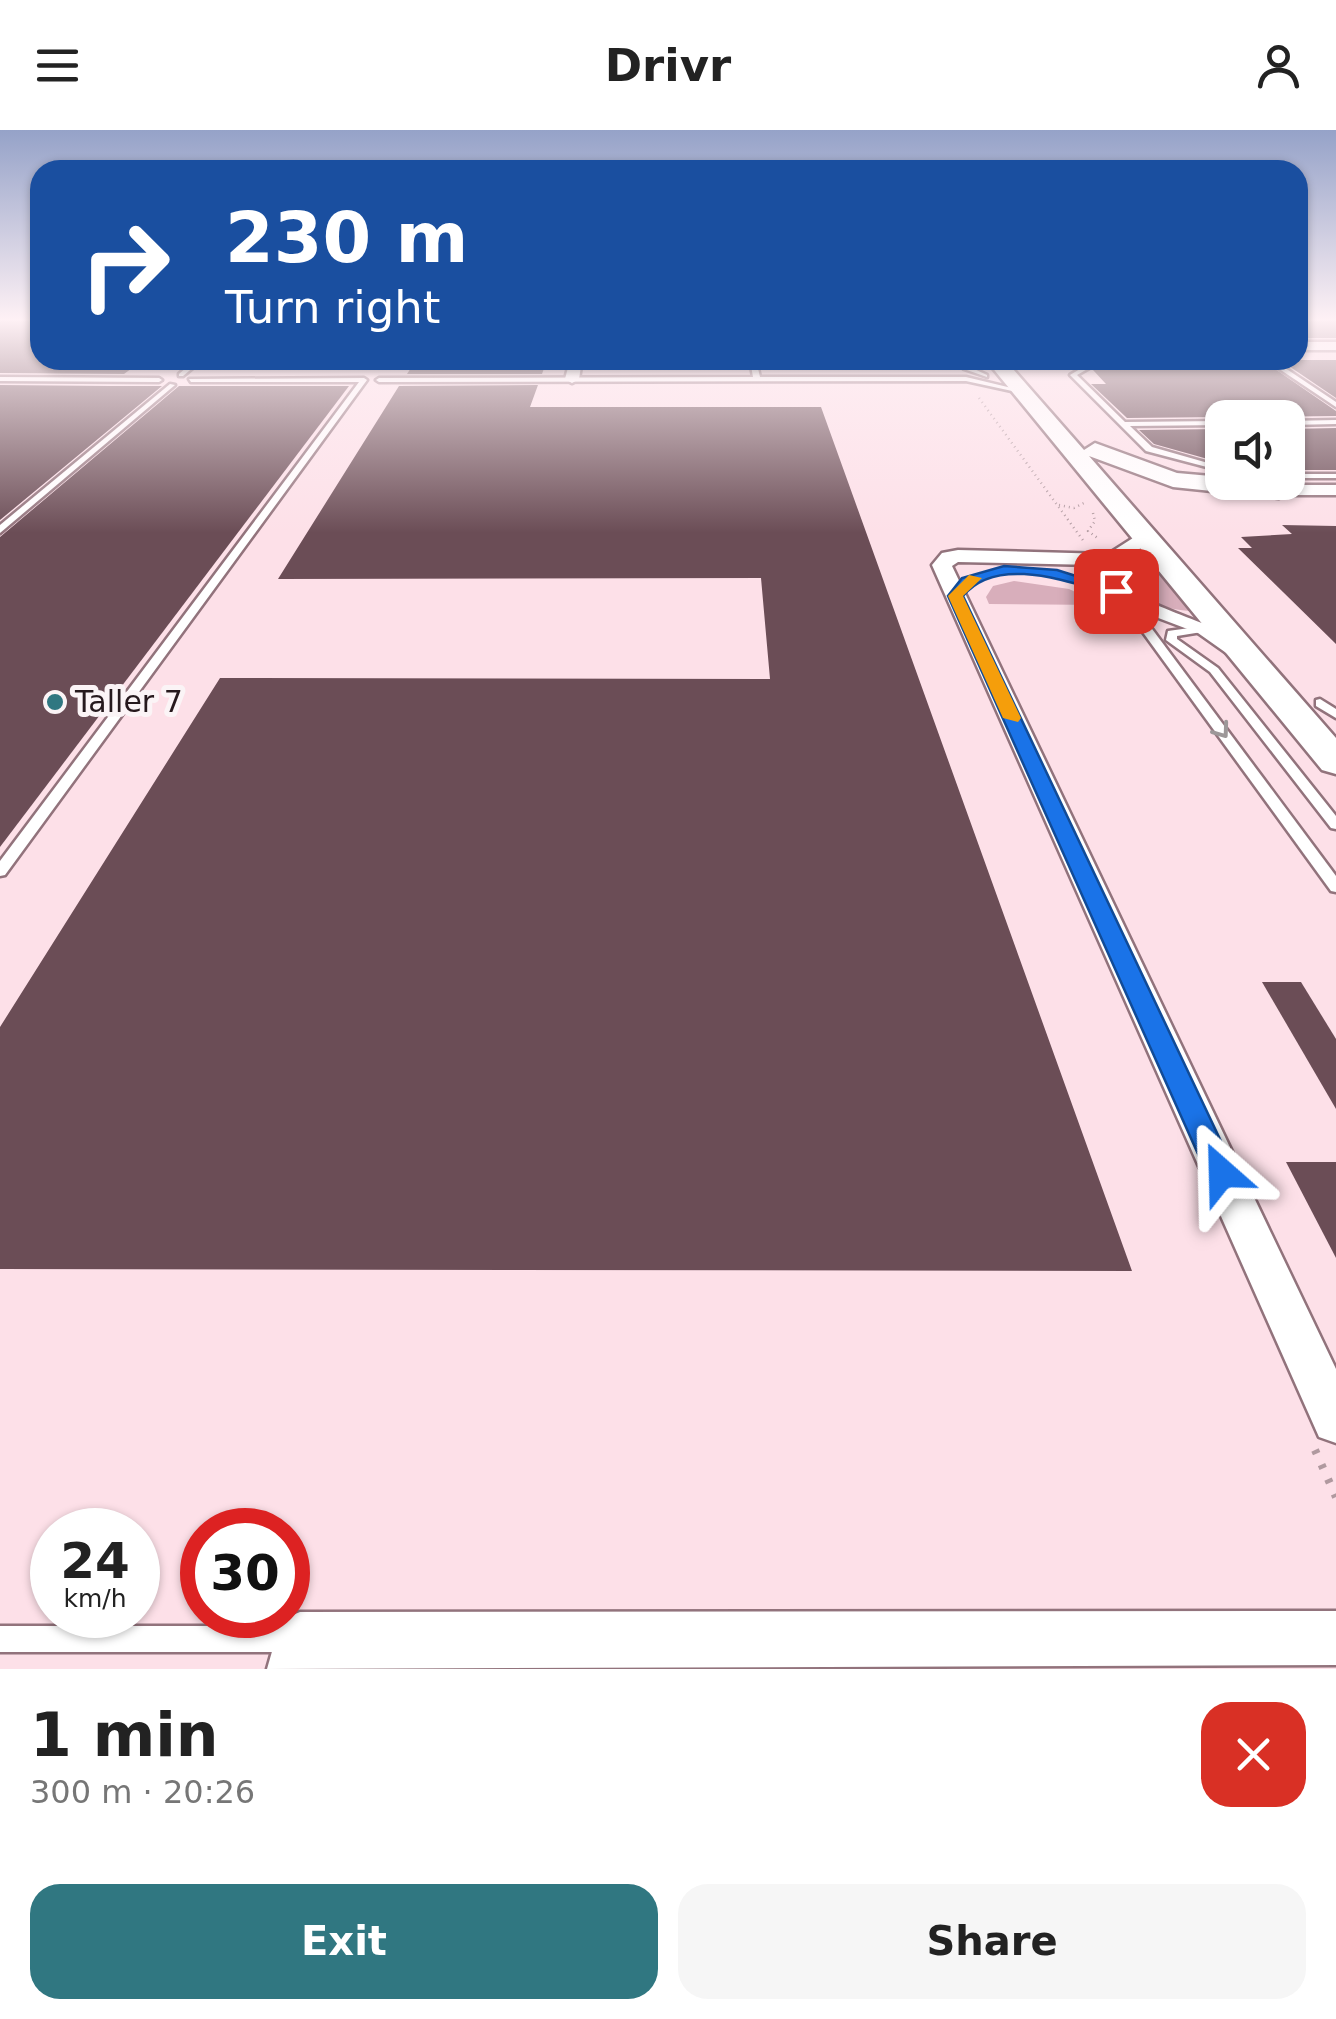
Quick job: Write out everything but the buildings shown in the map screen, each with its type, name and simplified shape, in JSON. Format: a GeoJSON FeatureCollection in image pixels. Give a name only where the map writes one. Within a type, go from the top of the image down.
{"type":"FeatureCollection","features":[{"type":"Feature","properties":{"kind":"main road"},"geometry":{"type":"LineString","coordinates":[[1023,390],[1336,762]]}},
{"type":"Feature","properties":{"kind":"main road"},"geometry":{"type":"LineString","coordinates":[[1028,390],[1175,522],[1331,713]]}},
{"type":"Feature","properties":{"kind":"main road"},"geometry":{"type":"LineString","coordinates":[[1095,450],[1173,480],[1205,481]]}},
{"type":"Feature","properties":{"kind":"main road"},"geometry":{"type":"LineString","coordinates":[[1175,522],[1207,500]]}},
{"type":"Feature","properties":{"kind":"street"},"geometry":{"type":"LineString","coordinates":[[1305,486],[1336,490]]}},
{"type":"Feature","properties":{"kind":"street"},"geometry":{"type":"LineString","coordinates":[[1141,531],[1143,540],[1136,548],[1108,560],[949,557],[942,566],[1336,1420]]}},
{"type":"Feature","properties":{"kind":"street"},"geometry":{"type":"LineString","coordinates":[[1108,560],[1102,574],[1120,593]]}},
{"type":"Feature","properties":{"kind":"street"},"geometry":{"type":"LineString","coordinates":[[955,596],[968,581],[1004,570],[1057,574],[1120,593],[1208,630],[1248,658]]}},
{"type":"Feature","properties":{"kind":"street"},"geometry":{"type":"LineString","coordinates":[[297,1654],[1336,1638]]}},
{"type":"Feature","properties":{"kind":"lane"},"geometry":{"type":"LineString","coordinates":[[0,530],[166,390]]}},
{"type":"Feature","properties":{"kind":"lane"},"geometry":{"type":"LineString","coordinates":[[0,871],[358,390]]}},
{"type":"Feature","properties":{"kind":"lane"},"geometry":{"type":"LineString","coordinates":[[1087,390],[1149,449],[1205,464]]}},
{"type":"Feature","properties":{"kind":"lane"},"geometry":{"type":"LineString","coordinates":[[1314,390],[1336,405]]}},
{"type":"Feature","properties":{"kind":"lane"},"geometry":{"type":"LineString","coordinates":[[1305,423],[1336,422]]}},
{"type":"Feature","properties":{"kind":"lane"},"geometry":{"type":"LineString","coordinates":[[1121,424],[1205,423]]}},
{"type":"Feature","properties":{"kind":"lane"},"geometry":{"type":"LineString","coordinates":[[1305,480],[1336,476]]}},
{"type":"Feature","properties":{"kind":"lane"},"geometry":{"type":"LineString","coordinates":[[1120,593],[1336,887]]}},
{"type":"Feature","properties":{"kind":"lane"},"geometry":{"type":"LineString","coordinates":[[1208,630],[1180,630],[1172,633],[1170,640],[1209,665],[1336,825]]}},
{"type":"Feature","properties":{"kind":"lane"},"geometry":{"type":"LineString","coordinates":[[1193,691],[1196,683],[1210,682],[1232,692]]}},
{"type":"Feature","properties":{"kind":"lane"},"geometry":{"type":"LineString","coordinates":[[0,1639],[297,1654]]}},
{"type":"Feature","properties":{"kind":"path"},"geometry":{"type":"LineString","coordinates":[[973,390],[1088,547],[1083,550]]}},
{"type":"Feature","properties":{"kind":"path"},"geometry":{"type":"LineString","coordinates":[[1056,503],[1074,508],[1084,503]]}},
{"type":"Feature","properties":{"kind":"shaded area"},"geometry":{"type":"Polygon","coordinates":[[[1144,559],[1152,561],[1192,611],[1160,605],[1132,587],[1124,569],[1144,559]]]}},
{"type":"Feature","properties":{"kind":"shaded area"},"geometry":{"type":"Polygon","coordinates":[[[1014,581],[1069,589],[1103,605],[989,604],[986,597],[993,586],[1014,581]]]}},
{"type":"Feature","properties":{"kind":"slow traffic"},"geometry":{"type":"LineString","coordinates":[[974,578],[960,586],[955,596],[1012,718]]}},
{"type":"Feature","properties":{"kind":"place","name":"Taller 7"},"geometry":{"type":"Point","coordinates":[55,702]}},
{"type":"Feature","properties":{"kind":"route"},"geometry":{"type":"LineString","coordinates":[[1116,591],[1074,577],[1004,570],[968,581],[955,596],[1222,1173]]}}]}
